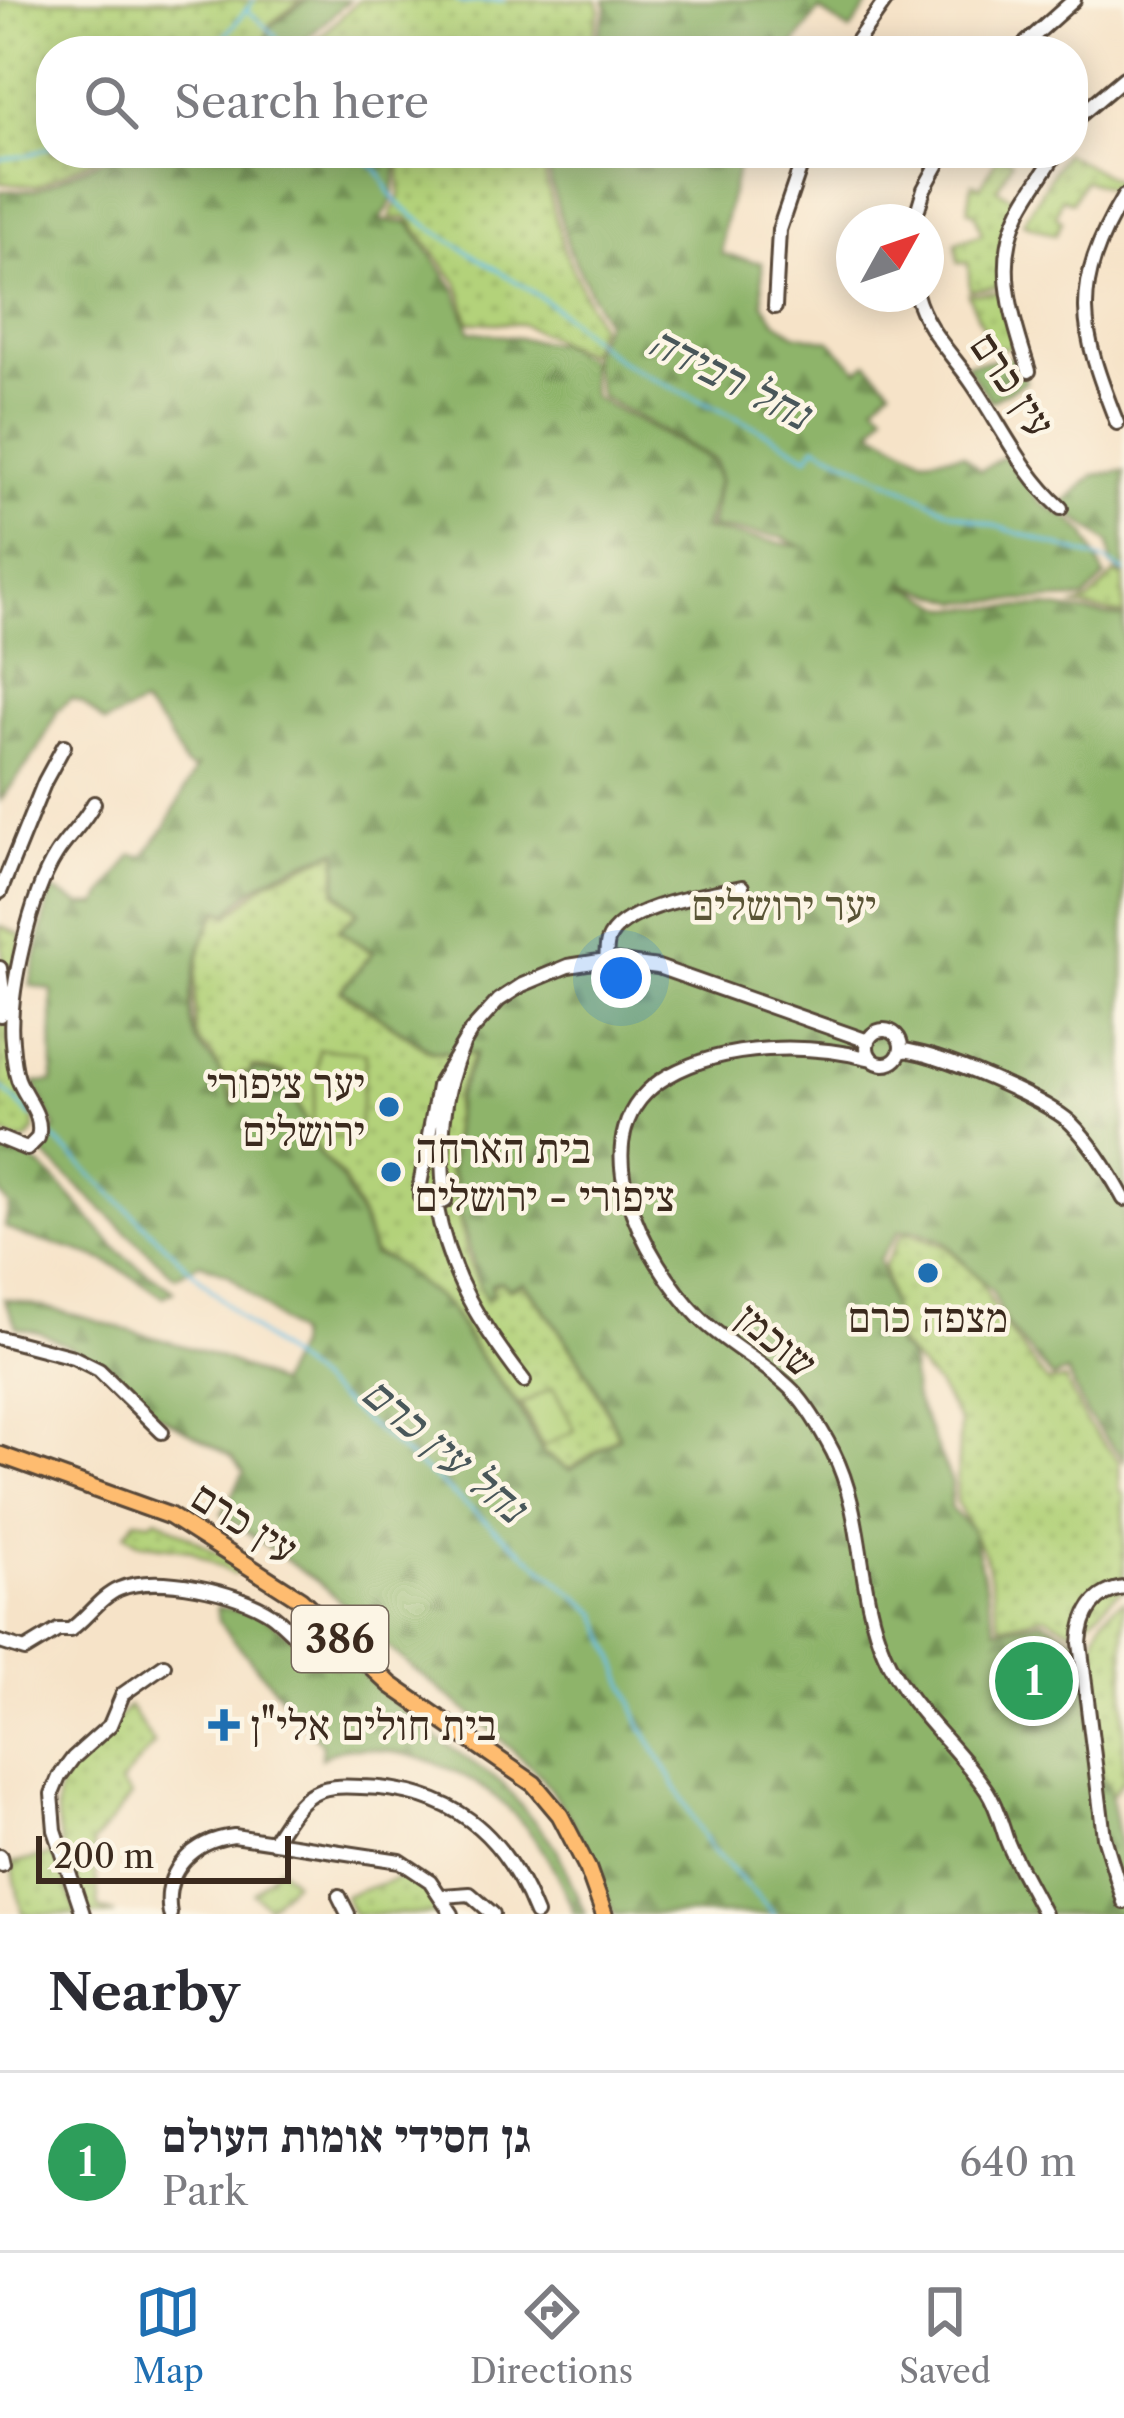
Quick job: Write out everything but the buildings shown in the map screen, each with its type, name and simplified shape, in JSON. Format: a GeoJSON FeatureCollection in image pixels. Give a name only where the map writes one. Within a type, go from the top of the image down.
{"type":"FeatureCollection","features":[{"type":"Feature","properties":{"kind":"main road","name":"עין כרם"},"geometry":{"type":"LineString","coordinates":[[0,1456],[156,1510],[286,1589],[418,1706],[493,1752],[534,1784],[560,1815],[588,1869],[604,1914]]}},
{"type":"Feature","properties":{"kind":"street"},"geometry":{"type":"LineString","coordinates":[[861,36],[886,0]]}},
{"type":"Feature","properties":{"kind":"street"},"geometry":{"type":"LineString","coordinates":[[1034,36],[1074,0]]}},
{"type":"Feature","properties":{"kind":"street"},"geometry":{"type":"LineString","coordinates":[[1088,108],[1124,78]]}},
{"type":"Feature","properties":{"kind":"street"},"geometry":{"type":"LineString","coordinates":[[775,307],[780,225],[800,168]]}},
{"type":"Feature","properties":{"kind":"street"},"geometry":{"type":"LineString","coordinates":[[919,204],[936,168]]}},
{"type":"Feature","properties":{"kind":"street"},"geometry":{"type":"LineString","coordinates":[[1029,371],[1009,303],[1007,256],[1022,206],[1046,168]]}},
{"type":"Feature","properties":{"kind":"street"},"geometry":{"type":"LineString","coordinates":[[1118,423],[1092,359],[1085,324],[1094,260],[1124,196]]}},
{"type":"Feature","properties":{"kind":"street","name":"עין כרם"},"geometry":{"type":"LineString","coordinates":[[923,312],[1016,455],[1061,508]]}},
{"type":"Feature","properties":{"kind":"street"},"geometry":{"type":"LineString","coordinates":[[0,892],[64,746]]}},
{"type":"Feature","properties":{"kind":"street"},"geometry":{"type":"LineString","coordinates":[[0,1138],[27,1148],[38,1138],[39,1118],[18,1078],[14,1059],[14,1003],[41,881],[94,803]]}},
{"type":"Feature","properties":{"kind":"street"},"geometry":{"type":"LineString","coordinates":[[606,960],[608,941],[617,927],[639,913],[742,887]]}},
{"type":"Feature","properties":{"kind":"street"},"geometry":{"type":"LineString","coordinates":[[463,1045],[448,1079],[442,1130],[445,1201],[423,1202],[420,1185],[438,1087],[463,1045],[483,1014],[522,985],[590,960],[658,967],[868,1041]]}},
{"type":"Feature","properties":{"kind":"street"},"geometry":{"type":"LineString","coordinates":[[0,968],[0,1015]]}},
{"type":"Feature","properties":{"kind":"street"},"geometry":{"type":"LineString","coordinates":[[886,1030],[899,1039],[901,1050],[886,1064],[872,1059],[868,1041],[875,1032],[886,1030]]}},
{"type":"Feature","properties":{"kind":"street","name":"שוכמן"},"geometry":{"type":"LineString","coordinates":[[872,1059],[785,1049],[696,1061],[662,1079],[630,1114],[621,1151],[625,1184],[646,1242],[678,1294],[716,1333],[792,1390],[831,1449],[851,1497],[868,1600],[888,1663],[910,1702],[992,1799],[1044,1914]]}},
{"type":"Feature","properties":{"kind":"street"},"geometry":{"type":"LineString","coordinates":[[901,1050],[925,1053],[988,1078],[1068,1120],[1124,1199]]}},
{"type":"Feature","properties":{"kind":"street"},"geometry":{"type":"LineString","coordinates":[[436,1204],[443,1243],[461,1291],[524,1381]]}},
{"type":"Feature","properties":{"kind":"street"},"geometry":{"type":"LineString","coordinates":[[0,1338],[73,1357],[99,1370],[162,1432]]}},
{"type":"Feature","properties":{"kind":"street"},"geometry":{"type":"LineString","coordinates":[[0,1642],[25,1650],[58,1630],[70,1630],[118,1589],[168,1584],[260,1607],[320,1654],[332,1655],[347,1646]]}},
{"type":"Feature","properties":{"kind":"street"},"geometry":{"type":"LineString","coordinates":[[1124,1588],[1095,1599],[1082,1623],[1080,1643],[1104,1837],[1124,1902]]}},
{"type":"Feature","properties":{"kind":"street"},"geometry":{"type":"LineString","coordinates":[[83,1914],[56,1830],[52,1794],[74,1758],[110,1725],[123,1694],[164,1665]]}},
{"type":"Feature","properties":{"kind":"street"},"geometry":{"type":"LineString","coordinates":[[273,1841],[303,1801],[326,1788],[382,1787],[425,1795],[457,1809],[495,1844],[520,1877],[536,1914]]}},
{"type":"Feature","properties":{"kind":"street"},"geometry":{"type":"LineString","coordinates":[[170,1914],[171,1880],[195,1849],[234,1836],[400,1861],[422,1873],[452,1914]]}},
{"type":"Feature","properties":{"kind":"street"},"geometry":{"type":"LineString","coordinates":[[443,1897],[470,1894],[493,1914]]}},
{"type":"Feature","properties":{"kind":"street"},"geometry":{"type":"LineString","coordinates":[[339,1896],[348,1914]]}},
{"type":"Feature","properties":{"kind":"green space"},"geometry":{"type":"Polygon","coordinates":[[[0,0],[302,0],[270,24],[266,36],[36,36],[36,168],[75,168],[37,186],[0,183],[0,0]]]}},
{"type":"Feature","properties":{"kind":"green space"},"geometry":{"type":"Polygon","coordinates":[[[307,0],[349,0],[309,36],[268,36],[270,27],[307,0]]]}},
{"type":"Feature","properties":{"kind":"green space"},"geometry":{"type":"Polygon","coordinates":[[[359,0],[597,0],[600,10],[593,36],[321,36],[359,0]]]}},
{"type":"Feature","properties":{"kind":"green space"},"geometry":{"type":"Polygon","coordinates":[[[604,0],[872,0],[850,31],[819,10],[801,36],[598,36],[607,7],[604,0]]]}},
{"type":"Feature","properties":{"kind":"green space"},"geometry":{"type":"Polygon","coordinates":[[[1088,166],[1119,182],[1114,190],[1084,180],[1072,202],[1062,198],[1056,216],[1062,221],[1055,235],[1023,223],[1055,168],[1088,166]]]}},
{"type":"Feature","properties":{"kind":"green space","name":"יער ירושלים"},"geometry":{"type":"Polygon","coordinates":[[[85,168],[397,168],[393,200],[380,221],[409,223],[455,289],[470,331],[559,344],[588,360],[593,397],[712,461],[718,480],[705,530],[803,547],[781,537],[710,528],[720,479],[715,460],[600,396],[590,356],[605,322],[569,249],[547,168],[737,168],[722,254],[762,263],[763,303],[775,321],[795,334],[830,341],[858,370],[868,363],[891,387],[875,403],[885,412],[873,430],[924,458],[963,454],[980,471],[1004,456],[1041,503],[1086,535],[1105,577],[1084,599],[960,602],[902,583],[949,608],[1047,607],[1124,618],[1124,1460],[1087,1415],[1067,1372],[1052,1378],[1007,1325],[992,1291],[945,1242],[914,1230],[899,1231],[879,1260],[896,1346],[910,1358],[914,1395],[952,1483],[950,1508],[972,1530],[996,1629],[1043,1621],[1095,1649],[1100,1694],[1089,1706],[1099,1775],[1109,1787],[1124,1868],[1124,1914],[614,1914],[573,1822],[540,1775],[392,1651],[325,1587],[222,1514],[244,1472],[232,1457],[156,1413],[106,1365],[42,1333],[17,1327],[4,1299],[190,1348],[277,1385],[295,1349],[296,1335],[229,1275],[200,1263],[175,1277],[41,1152],[55,1127],[34,1083],[53,1082],[52,990],[30,985],[51,889],[81,905],[97,905],[132,855],[144,856],[165,828],[198,765],[193,770],[184,765],[165,729],[142,705],[105,723],[71,698],[58,710],[38,750],[0,801],[0,191],[37,190],[85,168]],[[338,850],[264,882],[228,914],[219,909],[204,937],[194,974],[191,1011],[197,1042],[217,1068],[234,1106],[239,1101],[235,1084],[244,1074],[251,1075],[251,1069],[284,1075],[319,1155],[340,1177],[362,1221],[373,1255],[389,1260],[448,1307],[515,1403],[543,1454],[570,1471],[620,1437],[578,1356],[524,1282],[509,1288],[501,1281],[491,1284],[491,1295],[486,1298],[479,1285],[451,1173],[457,1098],[476,1053],[432,1051],[342,990],[374,952],[340,930],[359,912],[337,891],[338,850]]]}},
{"type":"Feature","properties":{"kind":"green space"},"geometry":{"type":"Polygon","coordinates":[[[400,168],[543,168],[564,250],[599,326],[587,354],[521,324],[469,322],[459,285],[408,218],[390,218],[400,196],[400,168]]]}},
{"type":"Feature","properties":{"kind":"green space"},"geometry":{"type":"Polygon","coordinates":[[[991,168],[1008,168],[997,189],[1017,201],[1002,240],[998,287],[970,290],[968,263],[958,263],[956,243],[982,234],[975,213],[968,210],[972,183],[981,186],[991,168]]]}},
{"type":"Feature","properties":{"kind":"green space"},"geometry":{"type":"Polygon","coordinates":[[[999,292],[1017,347],[992,348],[968,294],[999,292]]]}},
{"type":"Feature","properties":{"kind":"green space"},"geometry":{"type":"Polygon","coordinates":[[[1016,357],[1026,381],[991,401],[965,364],[1016,357]]]}},
{"type":"Feature","properties":{"kind":"green space"},"geometry":{"type":"Polygon","coordinates":[[[1124,471],[1124,575],[1112,566],[1109,543],[1075,518],[1064,503],[1094,475],[1124,471]]]}},
{"type":"Feature","properties":{"kind":"green space"},"geometry":{"type":"Polygon","coordinates":[[[1115,573],[1124,578],[1124,615],[1075,606],[1089,601],[1115,573]]]}},
{"type":"Feature","properties":{"kind":"green space"},"geometry":{"type":"Polygon","coordinates":[[[337,851],[335,892],[357,912],[337,930],[372,953],[340,991],[432,1053],[474,1054],[455,1098],[449,1173],[468,1260],[486,1300],[493,1296],[492,1286],[500,1282],[509,1290],[523,1284],[576,1357],[618,1436],[570,1469],[544,1453],[517,1402],[477,1352],[449,1306],[389,1259],[375,1254],[342,1176],[320,1154],[285,1073],[252,1066],[249,1074],[243,1072],[233,1083],[235,1104],[213,1056],[197,1040],[199,956],[220,910],[228,916],[268,881],[337,851]]]}},
{"type":"Feature","properties":{"kind":"green space"},"geometry":{"type":"Polygon","coordinates":[[[0,926],[21,935],[8,1042],[34,1118],[34,1131],[27,1140],[17,1141],[0,1132],[0,1038],[6,991],[0,926]]]}},
{"type":"Feature","properties":{"kind":"green space"},"geometry":{"type":"Polygon","coordinates":[[[319,1049],[366,1053],[358,1139],[311,1135],[319,1049]]]}},
{"type":"Feature","properties":{"kind":"green space"},"geometry":{"type":"Polygon","coordinates":[[[0,1141],[35,1163],[119,1251],[174,1291],[163,1297],[97,1258],[5,1227],[9,1206],[0,1193],[0,1141]]]}},
{"type":"Feature","properties":{"kind":"green space"},"geometry":{"type":"Polygon","coordinates":[[[910,1233],[945,1246],[981,1281],[1001,1321],[1047,1382],[1065,1380],[1086,1422],[1119,1461],[1124,1495],[1124,1589],[1081,1627],[1073,1630],[1045,1616],[1000,1626],[985,1555],[956,1502],[960,1423],[937,1385],[898,1344],[884,1266],[901,1235],[910,1233]]]}},
{"type":"Feature","properties":{"kind":"green space"},"geometry":{"type":"Polygon","coordinates":[[[553,1388],[575,1430],[543,1447],[521,1404],[553,1388]]]}},
{"type":"Feature","properties":{"kind":"green space"},"geometry":{"type":"Polygon","coordinates":[[[157,1518],[247,1570],[233,1574],[190,1550],[139,1543],[125,1534],[136,1520],[157,1518]]]}},
{"type":"Feature","properties":{"kind":"green space"},"geometry":{"type":"Polygon","coordinates":[[[1124,1601],[1124,1779],[1109,1800],[1093,1710],[1092,1656],[1107,1613],[1124,1601]]]}},
{"type":"Feature","properties":{"kind":"green space"},"geometry":{"type":"Polygon","coordinates":[[[217,1607],[260,1614],[329,1664],[338,1668],[353,1665],[420,1726],[502,1783],[556,1847],[585,1914],[574,1914],[561,1882],[525,1827],[479,1785],[451,1769],[385,1751],[344,1749],[321,1758],[322,1745],[219,1622],[217,1607]]]}},
{"type":"Feature","properties":{"kind":"green space"},"geometry":{"type":"Polygon","coordinates":[[[129,1706],[154,1744],[120,1784],[131,1796],[93,1844],[99,1908],[115,1914],[86,1914],[62,1845],[58,1792],[70,1768],[129,1706]]]}},
{"type":"Feature","properties":{"kind":"green space"},"geometry":{"type":"Polygon","coordinates":[[[55,1854],[77,1914],[22,1914],[12,1864],[55,1854]]]}},
{"type":"Feature","properties":{"kind":"green space"},"geometry":{"type":"Polygon","coordinates":[[[279,1867],[294,1881],[268,1907],[253,1893],[279,1867]]]}},
{"type":"Feature","properties":{"kind":"green space"},"geometry":{"type":"Polygon","coordinates":[[[402,1877],[421,1878],[446,1914],[353,1914],[344,1896],[402,1877]]]}},
{"type":"Feature","properties":{"kind":"waterway"},"geometry":{"type":"LineString","coordinates":[[225,36],[254,0]]}},
{"type":"Feature","properties":{"kind":"waterway"},"geometry":{"type":"LineString","coordinates":[[456,0],[504,0]]}},
{"type":"Feature","properties":{"kind":"waterway","name":"נחל רבידה"},"geometry":{"type":"LineString","coordinates":[[247,10],[275,36]]}},
{"type":"Feature","properties":{"kind":"waterway"},"geometry":{"type":"LineString","coordinates":[[0,159],[36,152]]}},
{"type":"Feature","properties":{"kind":"waterway","name":"נחל רבידה"},"geometry":{"type":"LineString","coordinates":[[375,168],[405,209],[543,299],[612,355],[645,375],[808,457],[816,445],[952,512],[1106,561],[1124,572]]}},
{"type":"Feature","properties":{"kind":"waterway","name":"נחל עין כרם"},"geometry":{"type":"LineString","coordinates":[[0,1086],[32,1117]]}},
{"type":"Feature","properties":{"kind":"waterway","name":"נחל עין כרם"},"geometry":{"type":"LineString","coordinates":[[43,1128],[247,1324],[598,1614],[642,1727],[711,1849],[774,1914]]}},
{"type":"Feature","properties":{"kind":"place","name":"יער ציפורי ירושלים"},"geometry":{"type":"Point","coordinates":[389,1107]}},
{"type":"Feature","properties":{"kind":"place","name":"בית הארחה ציפורי - ירושלים"},"geometry":{"type":"Point","coordinates":[391,1172]}},
{"type":"Feature","properties":{"kind":"place","name":"מצפה כרם"},"geometry":{"type":"Point","coordinates":[928,1273]}},
{"type":"Feature","properties":{"kind":"place","name":"גן חסידי אומות העולם"},"geometry":{"type":"Point","coordinates":[1034,1681]}},
{"type":"Feature","properties":{"kind":"place","name":"בית חולים אלי\"ן"},"geometry":{"type":"Point","coordinates":[224,1725]}}]}
